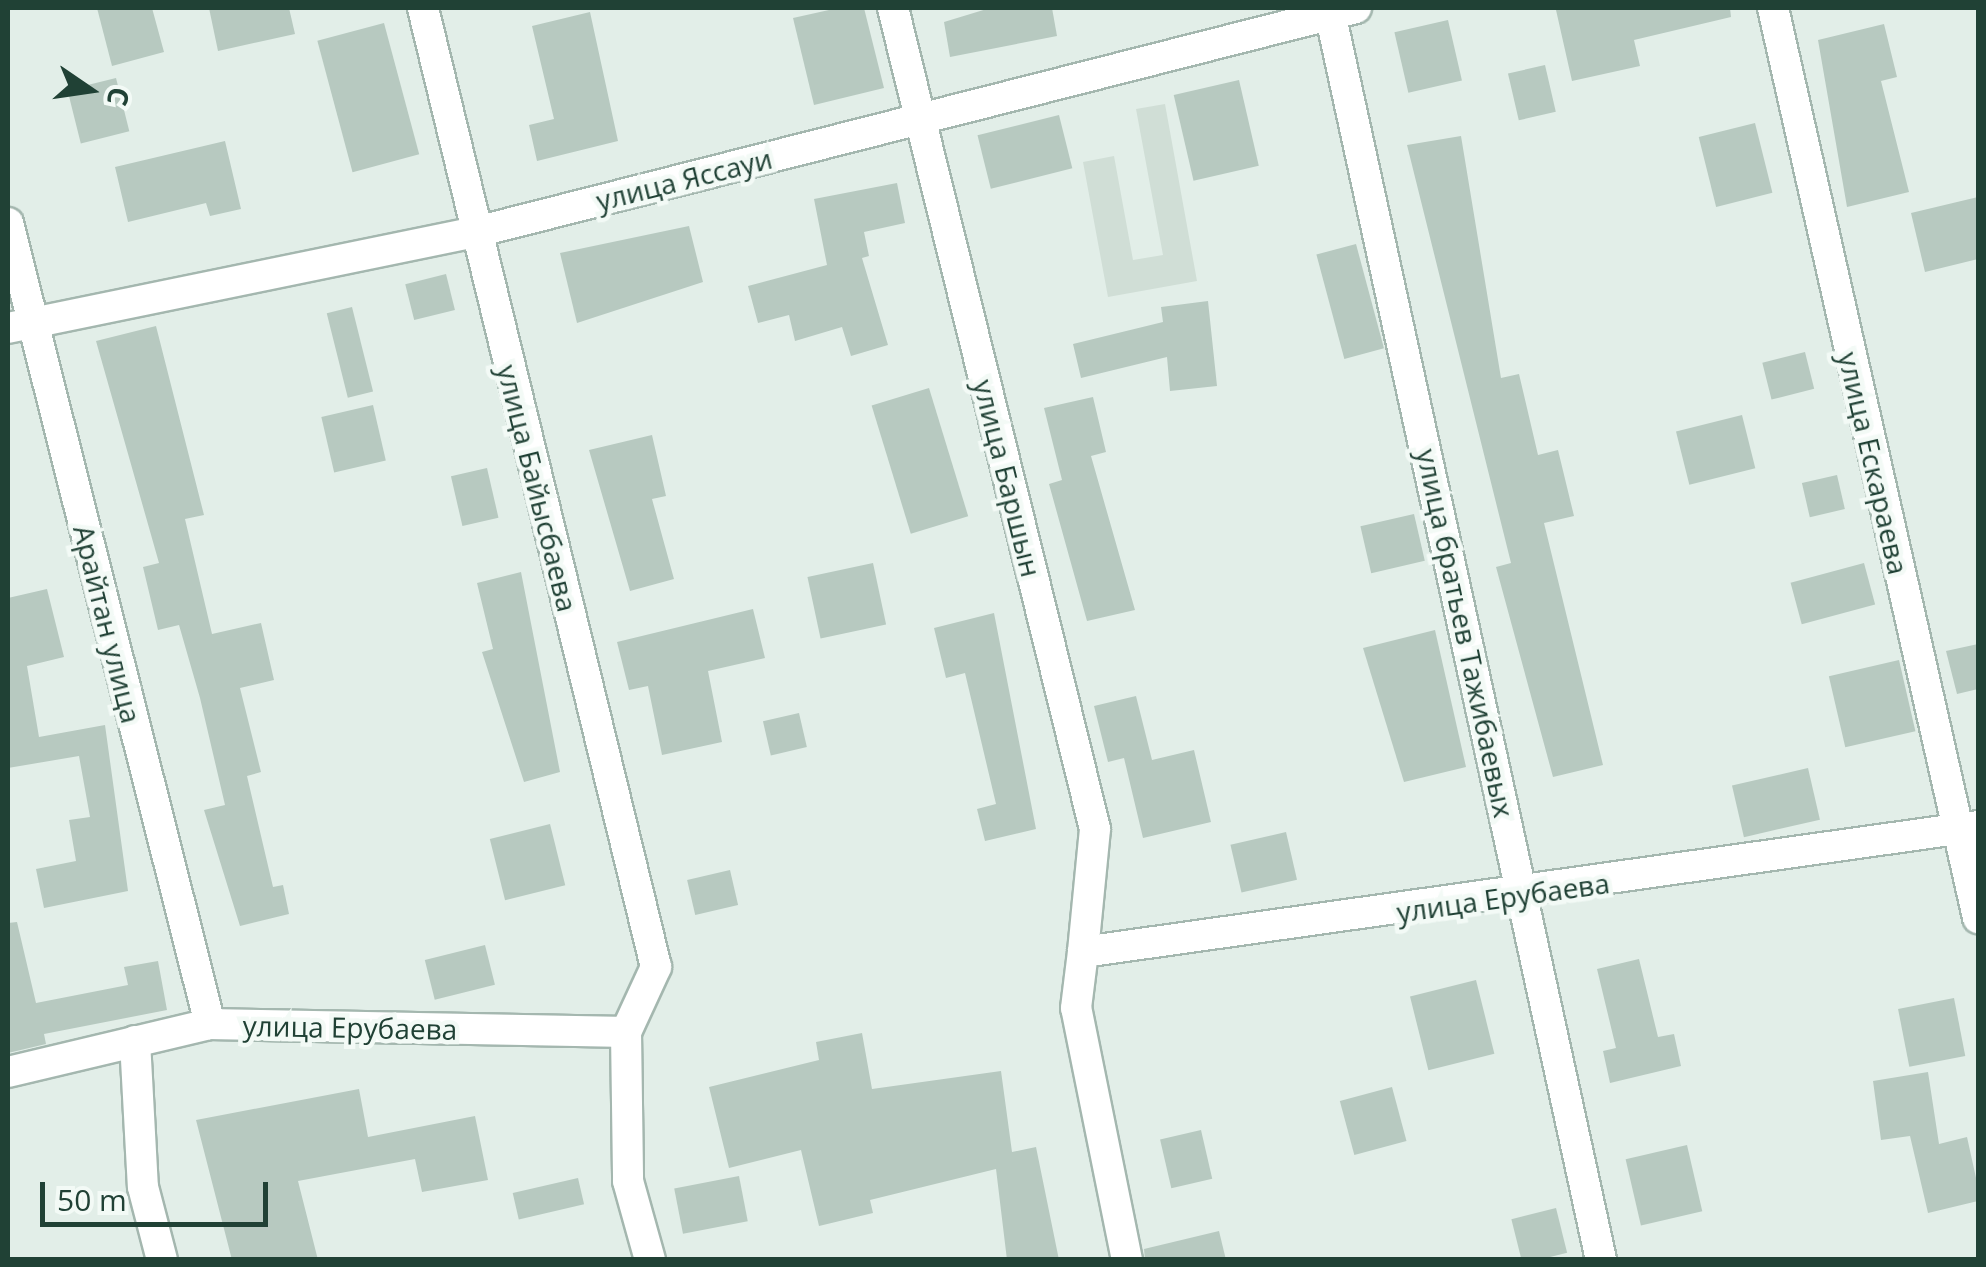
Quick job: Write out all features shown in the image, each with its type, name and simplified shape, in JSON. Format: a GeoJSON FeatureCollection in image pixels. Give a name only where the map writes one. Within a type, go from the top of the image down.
{"type":"FeatureCollection","features":[{"type":"Feature","properties":{"kind":"street","name":"улица Байысбаева"},"geometry":{"type":"LineString","coordinates":[[423,8],[656,967],[626,1032]]}},
{"type":"Feature","properties":{"kind":"street","name":"улица Баршын"},"geometry":{"type":"LineString","coordinates":[[894,8],[918,119],[1095,829],[1083,952]]}},
{"type":"Feature","properties":{"kind":"street","name":"улица Ескараева"},"geometry":{"type":"LineString","coordinates":[[1773,8],[1967,828],[1978,918]]}},
{"type":"Feature","properties":{"kind":"street","name":"улица Яссауи"},"geometry":{"type":"LineString","coordinates":[[20,325],[476,232],[1339,10]]}},
{"type":"Feature","properties":{"kind":"street","name":"улица братьев Тажибаевых"},"geometry":{"type":"LineString","coordinates":[[1339,10],[1601,1260]]}},
{"type":"Feature","properties":{"kind":"street","name":"Арайтан улица"},"geometry":{"type":"LineString","coordinates":[[8,224],[20,325],[210,1024]]}},
{"type":"Feature","properties":{"kind":"street","name":"улица Ерубаева"},"geometry":{"type":"LineString","coordinates":[[1083,952],[1524,895],[1967,828]]}},
{"type":"Feature","properties":{"kind":"street"},"geometry":{"type":"LineString","coordinates":[[1083,952],[1076,1008],[1127,1260]]}},
{"type":"Feature","properties":{"kind":"street","name":"улица Ерубаева"},"geometry":{"type":"LineString","coordinates":[[8,1072],[210,1024],[626,1032]]}},
{"type":"Feature","properties":{"kind":"street"},"geometry":{"type":"LineString","coordinates":[[626,1032],[628,1181],[650,1260]]}},
{"type":"Feature","properties":{"kind":"street"},"geometry":{"type":"LineString","coordinates":[[135,1042],[143,1187],[162,1260]]}},
{"type":"Feature","properties":{"kind":"shaded area"},"geometry":{"type":"Polygon","coordinates":[[[1165,104],[1197,281],[1108,297],[1083,162],[1114,156],[1133,260],[1163,255],[1136,109],[1165,104]]]}},
{"type":"Feature","properties":{"kind":"building"},"geometry":{"type":"Polygon","coordinates":[[[97,8],[152,8],[164,52],[112,66],[97,8]]]}},
{"type":"Feature","properties":{"kind":"building"},"geometry":{"type":"Polygon","coordinates":[[[209,8],[289,8],[295,34],[218,51],[209,8]]]}},
{"type":"Feature","properties":{"kind":"building"},"geometry":{"type":"Polygon","coordinates":[[[838,8],[864,8],[884,88],[814,105],[793,18],[838,8]]]}},
{"type":"Feature","properties":{"kind":"building"},"geometry":{"type":"Polygon","coordinates":[[[990,8],[1052,8],[1057,36],[950,57],[944,22],[990,8]]]}},
{"type":"Feature","properties":{"kind":"building"},"geometry":{"type":"Polygon","coordinates":[[[1730,8],[1731,17],[1634,40],[1640,66],[1572,81],[1556,10],[1730,8]]]}},
{"type":"Feature","properties":{"kind":"building"},"geometry":{"type":"Polygon","coordinates":[[[590,12],[618,141],[537,161],[529,125],[554,119],[532,26],[590,12]]]}},
{"type":"Feature","properties":{"kind":"building"},"geometry":{"type":"Polygon","coordinates":[[[1448,20],[1462,80],[1408,93],[1394,32],[1448,20]]]}},
{"type":"Feature","properties":{"kind":"building"},"geometry":{"type":"Polygon","coordinates":[[[384,23],[419,154],[353,172],[317,41],[384,23]]]}},
{"type":"Feature","properties":{"kind":"building"},"geometry":{"type":"Polygon","coordinates":[[[1884,24],[1897,77],[1881,81],[1909,192],[1847,207],[1818,40],[1884,24]]]}},
{"type":"Feature","properties":{"kind":"building"},"geometry":{"type":"Polygon","coordinates":[[[1545,65],[1556,112],[1519,120],[1508,74],[1545,65]]]}},
{"type":"Feature","properties":{"kind":"building"},"geometry":{"type":"Polygon","coordinates":[[[116,78],[129,131],[81,143],[67,90],[116,78]]]}},
{"type":"Feature","properties":{"kind":"building"},"geometry":{"type":"Polygon","coordinates":[[[1239,80],[1259,166],[1194,181],[1174,95],[1239,80]]]}},
{"type":"Feature","properties":{"kind":"building"},"geometry":{"type":"Polygon","coordinates":[[[1059,115],[1072,168],[991,189],[977,135],[1059,115]]]}},
{"type":"Feature","properties":{"kind":"building"},"geometry":{"type":"Polygon","coordinates":[[[1755,123],[1772,193],[1716,207],[1699,137],[1755,123]]]}},
{"type":"Feature","properties":{"kind":"building"},"geometry":{"type":"Polygon","coordinates":[[[1461,136],[1501,378],[1519,374],[1538,455],[1558,450],[1574,516],[1544,523],[1603,765],[1553,777],[1496,567],[1511,563],[1407,145],[1461,136]]]}},
{"type":"Feature","properties":{"kind":"building"},"geometry":{"type":"Polygon","coordinates":[[[225,141],[241,209],[210,216],[206,203],[128,222],[115,167],[225,141]]]}},
{"type":"Feature","properties":{"kind":"building"},"geometry":{"type":"Polygon","coordinates":[[[897,183],[905,223],[864,232],[869,256],[862,258],[888,345],[851,356],[842,327],[795,341],[789,315],[758,323],[748,286],[827,265],[814,199],[897,183]]]}},
{"type":"Feature","properties":{"kind":"building"},"geometry":{"type":"Polygon","coordinates":[[[1978,197],[1978,259],[1925,272],[1911,213],[1978,197]]]}},
{"type":"Feature","properties":{"kind":"building"},"geometry":{"type":"Polygon","coordinates":[[[689,226],[703,282],[577,323],[560,253],[689,226]]]}},
{"type":"Feature","properties":{"kind":"building"},"geometry":{"type":"Polygon","coordinates":[[[1356,244],[1384,348],[1344,359],[1316,255],[1356,244]]]}},
{"type":"Feature","properties":{"kind":"building"},"geometry":{"type":"Polygon","coordinates":[[[446,274],[455,310],[414,320],[405,284],[446,274]]]}},
{"type":"Feature","properties":{"kind":"building"},"geometry":{"type":"Polygon","coordinates":[[[1208,301],[1217,386],[1170,391],[1167,357],[1081,378],[1073,344],[1163,322],[1161,307],[1208,301]]]}},
{"type":"Feature","properties":{"kind":"building"},"geometry":{"type":"Polygon","coordinates":[[[352,307],[373,391],[348,398],[327,313],[352,307]]]}},
{"type":"Feature","properties":{"kind":"building"},"geometry":{"type":"Polygon","coordinates":[[[156,326],[204,515],[185,519],[212,634],[261,623],[274,680],[240,688],[261,772],[247,776],[273,887],[283,885],[289,914],[240,926],[204,810],[225,805],[200,698],[179,625],[158,630],[143,567],[159,563],[96,341],[156,326]]]}},
{"type":"Feature","properties":{"kind":"building"},"geometry":{"type":"Polygon","coordinates":[[[1805,352],[1814,389],[1772,400],[1762,363],[1805,352]]]}},
{"type":"Feature","properties":{"kind":"building"},"geometry":{"type":"Polygon","coordinates":[[[929,388],[968,516],[911,534],[872,406],[929,388]]]}},
{"type":"Feature","properties":{"kind":"building"},"geometry":{"type":"Polygon","coordinates":[[[1093,397],[1106,452],[1091,456],[1135,610],[1087,621],[1049,484],[1062,480],[1044,408],[1093,397]]]}},
{"type":"Feature","properties":{"kind":"building"},"geometry":{"type":"Polygon","coordinates":[[[373,405],[386,461],[334,472],[321,417],[373,405]]]}},
{"type":"Feature","properties":{"kind":"building"},"geometry":{"type":"Polygon","coordinates":[[[1742,415],[1755,468],[1689,485],[1676,431],[1742,415]]]}},
{"type":"Feature","properties":{"kind":"building"},"geometry":{"type":"Polygon","coordinates":[[[652,435],[666,496],[652,499],[674,579],[630,591],[589,450],[652,435]]]}},
{"type":"Feature","properties":{"kind":"building"},"geometry":{"type":"Polygon","coordinates":[[[487,468],[498,518],[462,526],[451,476],[487,468]]]}},
{"type":"Feature","properties":{"kind":"building"},"geometry":{"type":"Polygon","coordinates":[[[1837,475],[1845,509],[1810,517],[1802,483],[1837,475]]]}},
{"type":"Feature","properties":{"kind":"building"},"geometry":{"type":"Polygon","coordinates":[[[1414,514],[1425,561],[1371,573],[1360,526],[1414,514]]]}},
{"type":"Feature","properties":{"kind":"building"},"geometry":{"type":"Polygon","coordinates":[[[873,563],[886,625],[821,639],[807,577],[873,563]]]}},
{"type":"Feature","properties":{"kind":"building"},"geometry":{"type":"Polygon","coordinates":[[[1864,563],[1875,605],[1802,624],[1791,583],[1864,563]]]}},
{"type":"Feature","properties":{"kind":"building"},"geometry":{"type":"Polygon","coordinates":[[[521,572],[560,772],[524,782],[482,652],[493,649],[477,583],[521,572]]]}},
{"type":"Feature","properties":{"kind":"building"},"geometry":{"type":"Polygon","coordinates":[[[47,589],[64,657],[27,666],[39,737],[105,725],[128,891],[44,908],[36,869],[76,861],[69,820],[90,817],[79,756],[8,768],[8,598],[47,589]]]}},
{"type":"Feature","properties":{"kind":"building"},"geometry":{"type":"Polygon","coordinates":[[[753,609],[765,658],[708,671],[722,742],[662,755],[648,686],[629,690],[617,642],[753,609]]]}},
{"type":"Feature","properties":{"kind":"building"},"geometry":{"type":"Polygon","coordinates":[[[994,613],[1036,829],[985,841],[977,809],[996,804],[965,673],[946,678],[934,628],[994,613]]]}},
{"type":"Feature","properties":{"kind":"building"},"geometry":{"type":"Polygon","coordinates":[[[1435,630],[1466,767],[1404,782],[1363,648],[1435,630]]]}},
{"type":"Feature","properties":{"kind":"building"},"geometry":{"type":"Polygon","coordinates":[[[1978,644],[1978,689],[1957,694],[1946,651],[1978,644]]]}},
{"type":"Feature","properties":{"kind":"building"},"geometry":{"type":"Polygon","coordinates":[[[1899,660],[1915,731],[1845,747],[1829,676],[1899,660]]]}},
{"type":"Feature","properties":{"kind":"building"},"geometry":{"type":"Polygon","coordinates":[[[1136,696],[1152,760],[1194,750],[1211,822],[1143,838],[1124,758],[1108,762],[1094,706],[1136,696]]]}},
{"type":"Feature","properties":{"kind":"building"},"geometry":{"type":"Polygon","coordinates":[[[799,713],[807,747],[771,755],[763,721],[799,713]]]}},
{"type":"Feature","properties":{"kind":"building"},"geometry":{"type":"Polygon","coordinates":[[[1808,768],[1820,820],[1744,837],[1732,786],[1808,768]]]}},
{"type":"Feature","properties":{"kind":"building"},"geometry":{"type":"Polygon","coordinates":[[[550,824],[565,885],[505,900],[490,839],[550,824]]]}},
{"type":"Feature","properties":{"kind":"building"},"geometry":{"type":"Polygon","coordinates":[[[1286,832],[1297,880],[1241,893],[1230,845],[1286,832]]]}},
{"type":"Feature","properties":{"kind":"building"},"geometry":{"type":"Polygon","coordinates":[[[730,870],[738,905],[695,915],[687,880],[730,870]]]}},
{"type":"Feature","properties":{"kind":"building"},"geometry":{"type":"Polygon","coordinates":[[[17,922],[36,1003],[128,985],[124,967],[158,961],[167,1010],[44,1034],[46,1044],[8,1053],[8,923],[17,922]]]}},
{"type":"Feature","properties":{"kind":"building"},"geometry":{"type":"Polygon","coordinates":[[[485,945],[495,985],[435,1000],[425,960],[485,945]]]}},
{"type":"Feature","properties":{"kind":"building"},"geometry":{"type":"Polygon","coordinates":[[[1639,959],[1658,1037],[1674,1034],[1681,1066],[1610,1083],[1603,1051],[1616,1048],[1597,969],[1639,959]]]}},
{"type":"Feature","properties":{"kind":"building"},"geometry":{"type":"Polygon","coordinates":[[[1476,980],[1494,1054],[1428,1070],[1410,996],[1476,980]]]}},
{"type":"Feature","properties":{"kind":"building"},"geometry":{"type":"Polygon","coordinates":[[[1954,998],[1965,1056],[1909,1067],[1898,1009],[1954,998]]]}},
{"type":"Feature","properties":{"kind":"building"},"geometry":{"type":"Polygon","coordinates":[[[862,1033],[872,1089],[1001,1071],[1012,1152],[1036,1147],[1059,1260],[1007,1260],[996,1169],[870,1200],[873,1213],[819,1226],[801,1150],[729,1168],[709,1087],[819,1060],[816,1042],[862,1033]]]}},
{"type":"Feature","properties":{"kind":"building"},"geometry":{"type":"Polygon","coordinates":[[[1928,1072],[1939,1144],[1967,1137],[1978,1201],[1928,1213],[1910,1136],[1881,1140],[1873,1081],[1928,1072]]]}},
{"type":"Feature","properties":{"kind":"building"},"geometry":{"type":"Polygon","coordinates":[[[1392,1087],[1406,1141],[1354,1155],[1340,1101],[1392,1087]]]}},
{"type":"Feature","properties":{"kind":"building"},"geometry":{"type":"Polygon","coordinates":[[[359,1089],[368,1137],[475,1116],[488,1180],[422,1192],[415,1159],[298,1181],[318,1260],[232,1260],[196,1120],[359,1089]]]}},
{"type":"Feature","properties":{"kind":"building"},"geometry":{"type":"Polygon","coordinates":[[[1201,1130],[1212,1179],[1171,1188],[1160,1139],[1201,1130]]]}},
{"type":"Feature","properties":{"kind":"building"},"geometry":{"type":"Polygon","coordinates":[[[1687,1145],[1702,1211],[1641,1225],[1626,1159],[1687,1145]]]}},
{"type":"Feature","properties":{"kind":"building"},"geometry":{"type":"Polygon","coordinates":[[[739,1176],[748,1221],[683,1234],[674,1189],[739,1176]]]}},
{"type":"Feature","properties":{"kind":"building"},"geometry":{"type":"Polygon","coordinates":[[[578,1178],[584,1204],[519,1219],[513,1193],[578,1178]]]}},
{"type":"Feature","properties":{"kind":"building"},"geometry":{"type":"Polygon","coordinates":[[[1556,1208],[1567,1253],[1522,1260],[1511,1219],[1556,1208]]]}},
{"type":"Feature","properties":{"kind":"building"},"geometry":{"type":"Polygon","coordinates":[[[1219,1231],[1226,1260],[1145,1260],[1144,1249],[1219,1231]]]}}]}
